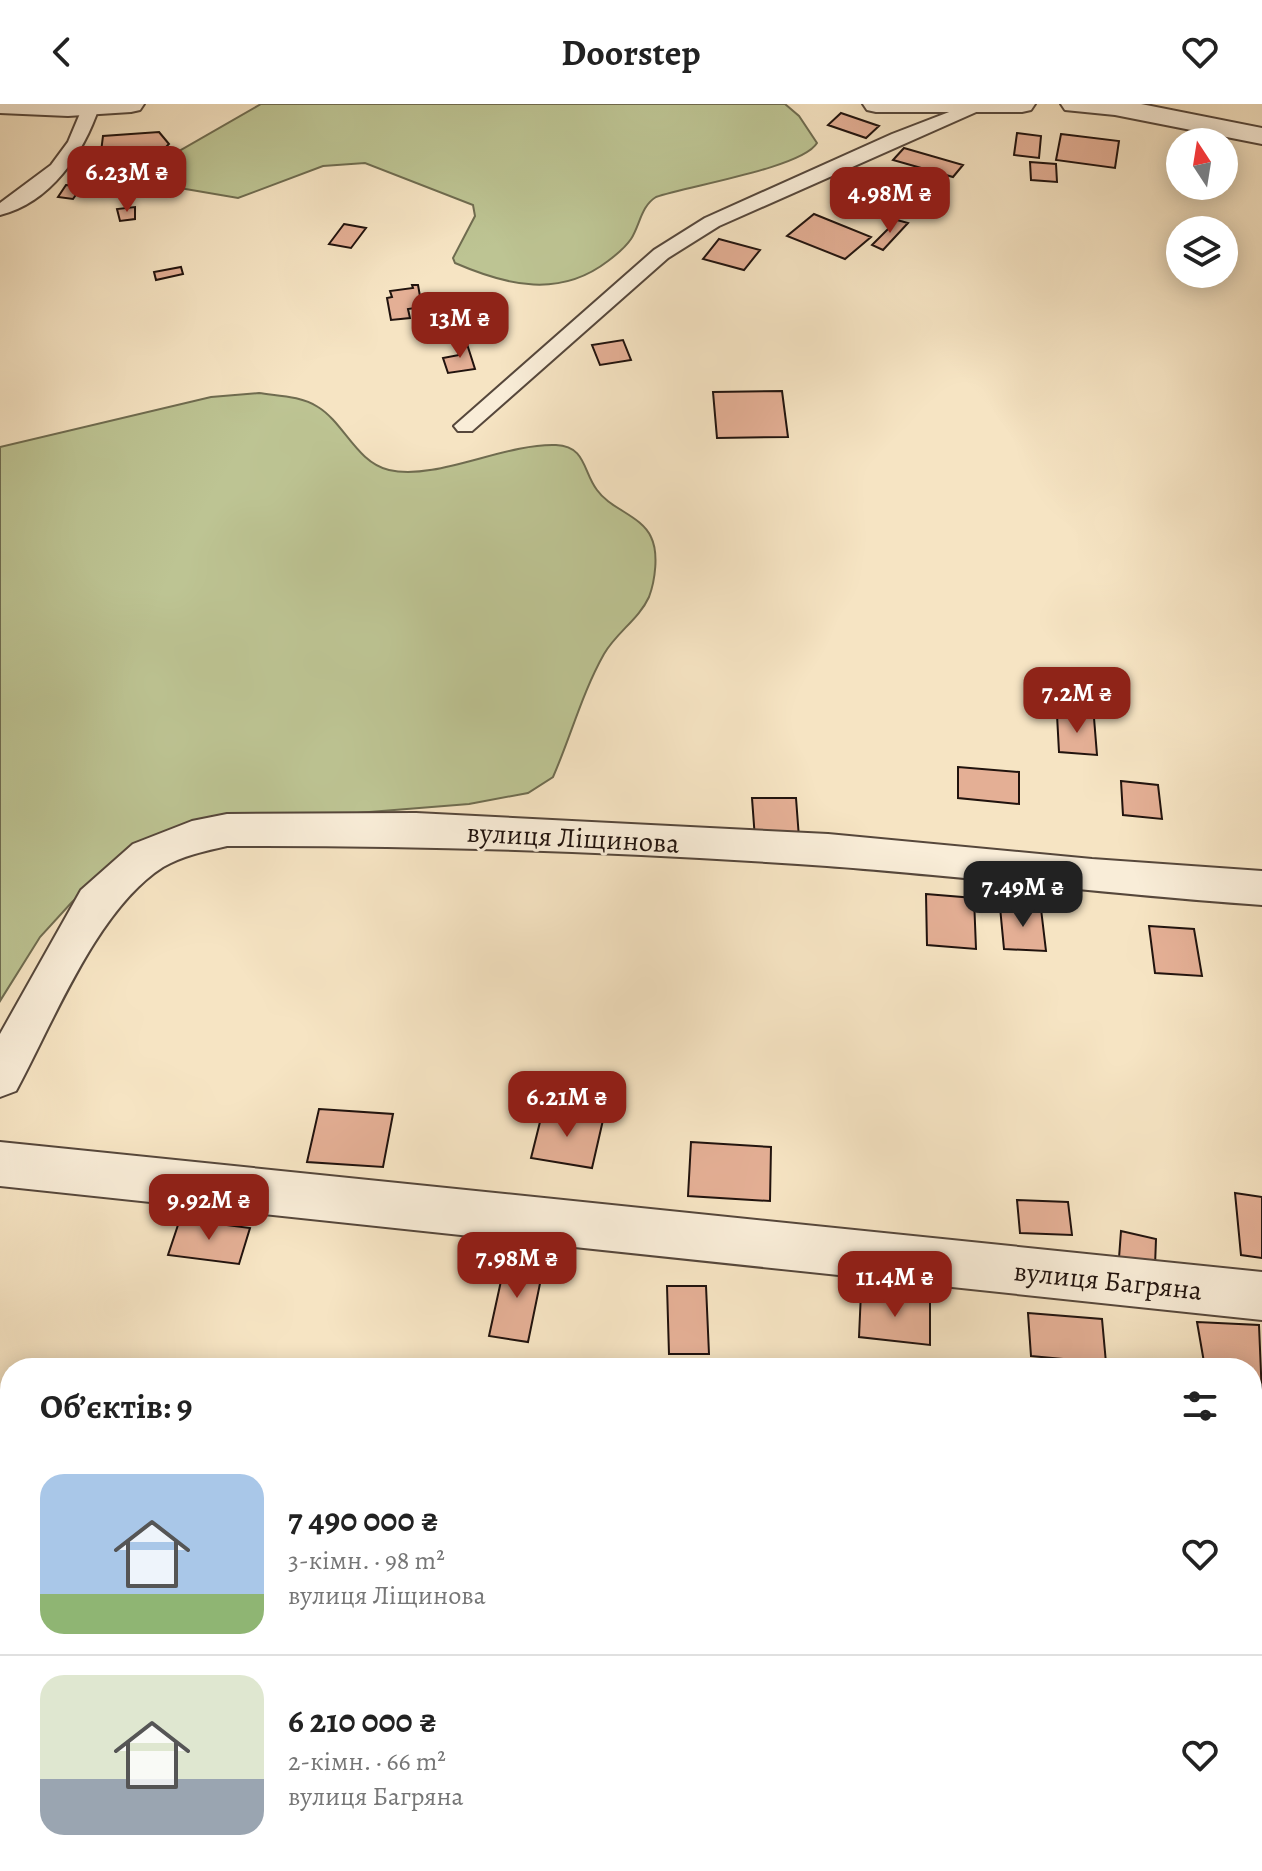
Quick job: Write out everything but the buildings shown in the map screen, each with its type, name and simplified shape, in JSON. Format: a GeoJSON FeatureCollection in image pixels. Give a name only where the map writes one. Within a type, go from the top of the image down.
{"type":"FeatureCollection","features":[{"type":"Feature","properties":{"kind":"street"},"geometry":{"type":"LineString","coordinates":[[0,105],[90,107],[131,104]]}},
{"type":"Feature","properties":{"kind":"street"},"geometry":{"type":"LineString","coordinates":[[876,104],[1022,104]]}},
{"type":"Feature","properties":{"kind":"street"},"geometry":{"type":"LineString","coordinates":[[1074,104],[1115,107],[1262,136]]}},
{"type":"Feature","properties":{"kind":"street","name":"вулиця Ліщинова"},"geometry":{"type":"LineString","coordinates":[[2,1074],[96,902],[148,856],[192,837],[227,830],[416,829],[828,850],[1092,876],[1262,888]]}},
{"type":"Feature","properties":{"kind":"street","name":"вулиця Багряна"},"geometry":{"type":"LineString","coordinates":[[0,1164],[1262,1296]]}},
{"type":"Feature","properties":{"kind":"lane"},"geometry":{"type":"LineString","coordinates":[[465,426],[661,254],[712,222],[898,138],[983,105]]}},
{"type":"Feature","properties":{"kind":"lane"},"geometry":{"type":"LineString","coordinates":[[0,210],[64,164],[78,145],[90,107]]}},
{"type":"Feature","properties":{"kind":"green space"},"geometry":{"type":"Polygon","coordinates":[[[261,104],[785,104],[799,116],[817,143],[807,152],[768,168],[656,197],[644,211],[629,242],[608,261],[590,273],[571,280],[533,284],[495,278],[455,263],[453,258],[475,216],[473,205],[365,163],[323,166],[238,198],[139,181],[134,177],[261,104]]]}},
{"type":"Feature","properties":{"kind":"green space"},"geometry":{"type":"Polygon","coordinates":[[[259,393],[297,399],[318,407],[368,459],[389,470],[428,470],[536,446],[566,446],[578,455],[603,497],[641,523],[651,537],[655,567],[649,597],[604,654],[553,777],[528,793],[469,804],[357,813],[229,814],[188,824],[104,874],[72,902],[40,937],[0,1001],[0,447],[211,397],[259,393]]]}}]}
